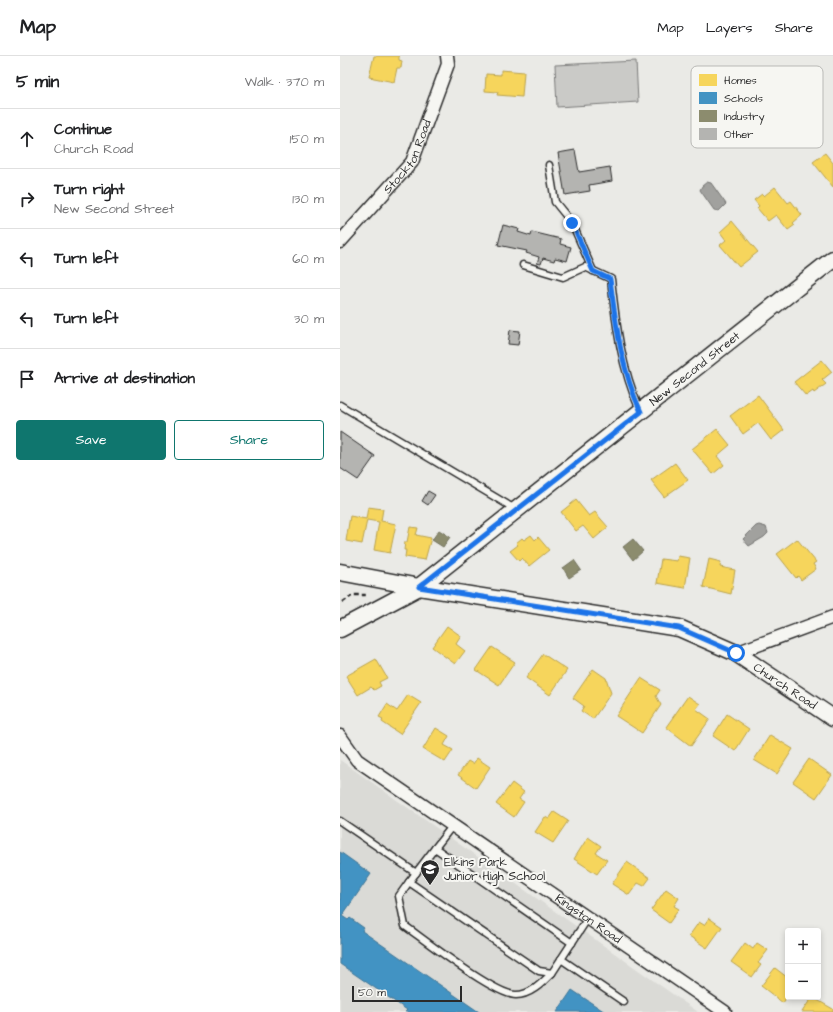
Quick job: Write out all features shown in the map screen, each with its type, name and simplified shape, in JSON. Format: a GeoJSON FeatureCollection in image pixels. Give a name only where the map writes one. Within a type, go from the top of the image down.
{"type":"FeatureCollection","features":[{"type":"Feature","properties":{"kind":"street","name":"Stockton Road"},"geometry":{"type":"LineString","coordinates":[[340,242],[412,162],[448,64],[447,56]]}},
{"type":"Feature","properties":{"kind":"street","name":"New Second Street"},"geometry":{"type":"LineString","coordinates":[[340,629],[419,587],[833,259]]}},
{"type":"Feature","properties":{"kind":"street","name":"Church Road"},"geometry":{"type":"LineString","coordinates":[[340,572],[419,587],[679,628],[736,653],[833,718]]}},
{"type":"Feature","properties":{"kind":"street"},"geometry":{"type":"LineString","coordinates":[[736,653],[833,617]]}},
{"type":"Feature","properties":{"kind":"street","name":"Kingston Road"},"geometry":{"type":"LineString","coordinates":[[340,736],[357,760],[725,1012]]}},
{"type":"Feature","properties":{"kind":"lane"},"geometry":{"type":"LineString","coordinates":[[549,164],[555,202],[572,223],[593,271]]}},
{"type":"Feature","properties":{"kind":"lane"},"geometry":{"type":"LineString","coordinates":[[523,265],[563,277],[585,267],[610,279],[617,339],[632,394],[641,412]]}},
{"type":"Feature","properties":{"kind":"lane"},"geometry":{"type":"LineString","coordinates":[[340,405],[517,510]]}},
{"type":"Feature","properties":{"kind":"lane"},"geometry":{"type":"LineString","coordinates":[[340,821],[416,873]]}},
{"type":"Feature","properties":{"kind":"lane"},"geometry":{"type":"LineString","coordinates":[[452,825],[399,896],[406,926],[496,989],[517,995],[535,989],[552,973],[588,918]]}},
{"type":"Feature","properties":{"kind":"lane"},"geometry":{"type":"LineString","coordinates":[[435,848],[572,943]]}},
{"type":"Feature","properties":{"kind":"lane"},"geometry":{"type":"LineString","coordinates":[[410,882],[539,971],[552,973]]}},
{"type":"Feature","properties":{"kind":"lane"},"geometry":{"type":"LineString","coordinates":[[561,959],[624,1002]]}},
{"type":"Feature","properties":{"kind":"path"},"geometry":{"type":"LineString","coordinates":[[343,602],[353,595],[367,595]]}},
{"type":"Feature","properties":{"kind":"shaded area"},"geometry":{"type":"Polygon","coordinates":[[[636,61],[638,102],[557,107],[555,65],[636,61]]]}},
{"type":"Feature","properties":{"kind":"shaded area"},"geometry":{"type":"Polygon","coordinates":[[[707,182],[711,183],[726,204],[719,211],[714,210],[700,190],[707,182]]]}},
{"type":"Feature","properties":{"kind":"shaded area"},"geometry":{"type":"Polygon","coordinates":[[[759,525],[766,527],[768,533],[749,546],[743,539],[756,526],[759,525]]]}},
{"type":"Feature","properties":{"kind":"shaded area","name":"Elkins Park Junior High School"},"geometry":{"type":"Polygon","coordinates":[[[340,760],[698,1012],[340,1012],[340,760]]]}},
{"type":"Feature","properties":{"kind":"building: Homes"},"geometry":{"type":"Polygon","coordinates":[[[374,56],[399,56],[399,60],[402,61],[401,68],[397,68],[394,82],[369,77],[374,56]]]}},
{"type":"Feature","properties":{"kind":"building: Homes"},"geometry":{"type":"Polygon","coordinates":[[[501,70],[524,72],[522,97],[497,95],[498,92],[485,91],[486,74],[501,75],[501,70]]]}},
{"type":"Feature","properties":{"kind":"building: Homes"},"geometry":{"type":"Polygon","coordinates":[[[825,153],[833,163],[833,187],[813,162],[825,153]]]}},
{"type":"Feature","properties":{"kind":"building: Homes"},"geometry":{"type":"Polygon","coordinates":[[[775,187],[788,203],[791,201],[802,215],[793,223],[795,225],[788,230],[776,215],[768,221],[757,208],[759,206],[754,200],[762,194],[764,196],[775,187]]]}},
{"type":"Feature","properties":{"kind":"building: Homes"},"geometry":{"type":"Polygon","coordinates":[[[732,221],[758,252],[739,267],[720,245],[726,240],[720,232],[732,221]]]}},
{"type":"Feature","properties":{"kind":"building: Homes"},"geometry":{"type":"Polygon","coordinates":[[[822,360],[832,372],[822,380],[826,384],[814,393],[813,391],[806,396],[794,382],[822,360]]]}},
{"type":"Feature","properties":{"kind":"building: Homes"},"geometry":{"type":"Polygon","coordinates":[[[758,395],[784,430],[771,440],[758,423],[743,434],[730,416],[758,395]]]}},
{"type":"Feature","properties":{"kind":"building: Homes"},"geometry":{"type":"Polygon","coordinates":[[[717,429],[730,445],[717,456],[724,465],[713,474],[692,449],[717,429]]]}},
{"type":"Feature","properties":{"kind":"building: Homes"},"geometry":{"type":"Polygon","coordinates":[[[675,463],[688,480],[664,497],[651,480],[675,463]]]}},
{"type":"Feature","properties":{"kind":"building: Homes"},"geometry":{"type":"Polygon","coordinates":[[[576,500],[589,516],[595,512],[608,527],[594,539],[583,526],[576,531],[561,512],[576,500]]]}},
{"type":"Feature","properties":{"kind":"building: Homes"},"geometry":{"type":"Polygon","coordinates":[[[368,507],[383,509],[381,521],[396,524],[390,553],[374,550],[379,522],[367,520],[362,544],[346,541],[350,516],[366,519],[368,507]]]}},
{"type":"Feature","properties":{"kind":"building: Homes"},"geometry":{"type":"Polygon","coordinates":[[[410,527],[418,528],[416,535],[431,538],[425,560],[405,557],[405,542],[407,542],[410,527]]]}},
{"type":"Feature","properties":{"kind":"building: Homes"},"geometry":{"type":"Polygon","coordinates":[[[531,535],[535,540],[538,537],[549,550],[529,566],[522,558],[519,561],[510,551],[518,545],[516,543],[522,538],[524,540],[531,535]]]}},
{"type":"Feature","properties":{"kind":"building: Homes"},"geometry":{"type":"Polygon","coordinates":[[[797,539],[816,562],[813,564],[816,569],[801,580],[798,576],[796,578],[777,554],[797,539]]]}},
{"type":"Feature","properties":{"kind":"building: Homes"},"geometry":{"type":"Polygon","coordinates":[[[678,556],[690,558],[685,588],[657,583],[661,559],[677,561],[678,556]]]}},
{"type":"Feature","properties":{"kind":"building: Homes"},"geometry":{"type":"Polygon","coordinates":[[[709,559],[721,562],[720,567],[735,570],[731,594],[703,587],[709,559]]]}},
{"type":"Feature","properties":{"kind":"building: Homes"},"geometry":{"type":"Polygon","coordinates":[[[447,626],[461,636],[456,644],[465,651],[455,664],[432,647],[447,626]]]}},
{"type":"Feature","properties":{"kind":"building: Homes"},"geometry":{"type":"Polygon","coordinates":[[[492,647],[515,662],[499,685],[476,670],[492,647]]]}},
{"type":"Feature","properties":{"kind":"building: Homes"},"geometry":{"type":"Polygon","coordinates":[[[543,654],[567,670],[550,695],[526,678],[543,654]]]}},
{"type":"Feature","properties":{"kind":"building: Homes"},"geometry":{"type":"Polygon","coordinates":[[[376,659],[387,678],[379,682],[381,686],[374,690],[371,687],[358,695],[346,676],[376,659]]]}},
{"type":"Feature","properties":{"kind":"building: Homes"},"geometry":{"type":"Polygon","coordinates":[[[593,669],[606,678],[611,693],[593,719],[581,711],[584,706],[573,698],[593,669]]]}},
{"type":"Feature","properties":{"kind":"building: Homes"},"geometry":{"type":"Polygon","coordinates":[[[641,678],[660,690],[656,696],[661,705],[642,733],[616,716],[641,678]]]}},
{"type":"Feature","properties":{"kind":"building: Homes"},"geometry":{"type":"Polygon","coordinates":[[[408,695],[421,703],[400,734],[382,722],[383,719],[379,717],[387,704],[397,711],[408,695]]]}},
{"type":"Feature","properties":{"kind":"building: Homes"},"geometry":{"type":"Polygon","coordinates":[[[688,696],[700,704],[696,709],[710,719],[691,746],[666,727],[688,696]]]}},
{"type":"Feature","properties":{"kind":"building: Homes"},"geometry":{"type":"Polygon","coordinates":[[[727,714],[749,729],[735,751],[713,736],[727,714]]]}},
{"type":"Feature","properties":{"kind":"building: Homes"},"geometry":{"type":"Polygon","coordinates":[[[436,728],[449,736],[444,745],[453,750],[445,762],[423,749],[436,728]]]}},
{"type":"Feature","properties":{"kind":"building: Homes"},"geometry":{"type":"Polygon","coordinates":[[[770,735],[793,749],[777,774],[754,760],[770,735]]]}},
{"type":"Feature","properties":{"kind":"building: Homes"},"geometry":{"type":"Polygon","coordinates":[[[477,758],[490,767],[476,788],[458,775],[468,761],[473,764],[477,758]]]}},
{"type":"Feature","properties":{"kind":"building: Homes"},"geometry":{"type":"Polygon","coordinates":[[[809,759],[832,775],[816,798],[793,782],[809,759]]]}},
{"type":"Feature","properties":{"kind":"building: Homes"},"geometry":{"type":"Polygon","coordinates":[[[512,783],[524,792],[519,799],[524,802],[514,817],[496,804],[512,783]]]}},
{"type":"Feature","properties":{"kind":"building: Homes"},"geometry":{"type":"Polygon","coordinates":[[[554,812],[568,821],[553,843],[535,832],[545,817],[549,819],[554,812]]]}},
{"type":"Feature","properties":{"kind":"building: Homes"},"geometry":{"type":"Polygon","coordinates":[[[588,837],[601,846],[596,853],[607,860],[597,874],[574,859],[588,837]]]}},
{"type":"Feature","properties":{"kind":"building: Homes"},"geometry":{"type":"Polygon","coordinates":[[[627,862],[650,878],[644,886],[638,883],[629,895],[612,884],[627,862]]]}},
{"type":"Feature","properties":{"kind":"building: Homes"},"geometry":{"type":"Polygon","coordinates":[[[666,889],[679,898],[674,906],[679,909],[669,923],[651,910],[666,889]]]}},
{"type":"Feature","properties":{"kind":"building: Homes"},"geometry":{"type":"Polygon","coordinates":[[[709,918],[722,927],[707,948],[689,936],[699,922],[704,925],[709,918]]]}},
{"type":"Feature","properties":{"kind":"building: Homes"},"geometry":{"type":"Polygon","coordinates":[[[745,943],[753,949],[757,943],[768,950],[758,963],[761,965],[752,977],[731,962],[745,943]]]}},
{"type":"Feature","properties":{"kind":"building: Homes"},"geometry":{"type":"Polygon","coordinates":[[[775,968],[785,976],[785,1000],[783,1003],[761,986],[775,968]]]}},
{"type":"Feature","properties":{"kind":"building: Homes"},"geometry":{"type":"Polygon","coordinates":[[[810,1000],[817,1000],[833,1009],[833,1012],[802,1012],[810,1000]]]}},
{"type":"Feature","properties":{"kind":"building: Schools"},"geometry":{"type":"Polygon","coordinates":[[[340,852],[371,874],[342,916],[348,920],[350,918],[364,928],[362,931],[479,1012],[405,1012],[407,1010],[340,964],[340,852]]]}},
{"type":"Feature","properties":{"kind":"building: Schools"},"geometry":{"type":"Polygon","coordinates":[[[572,990],[605,1012],[557,1012],[572,990]]]}},
{"type":"Feature","properties":{"kind":"building: Industry"},"geometry":{"type":"Polygon","coordinates":[[[439,530],[450,537],[443,547],[432,540],[439,530]]]}},
{"type":"Feature","properties":{"kind":"building: Industry"},"geometry":{"type":"Polygon","coordinates":[[[633,539],[643,551],[633,560],[623,547],[633,539]]]}},
{"type":"Feature","properties":{"kind":"building: Industry"},"geometry":{"type":"Polygon","coordinates":[[[574,560],[581,570],[569,578],[563,568],[574,560]]]}},
{"type":"Feature","properties":{"kind":"building: Other"},"geometry":{"type":"Polygon","coordinates":[[[575,150],[579,172],[610,167],[612,181],[589,185],[590,191],[565,195],[558,153],[575,150]]]}},
{"type":"Feature","properties":{"kind":"building: Other"},"geometry":{"type":"Polygon","coordinates":[[[503,225],[519,229],[518,232],[531,236],[532,232],[561,239],[560,244],[571,247],[567,261],[555,258],[554,261],[543,258],[541,264],[537,263],[539,257],[526,253],[527,251],[498,245],[503,225]]]}},
{"type":"Feature","properties":{"kind":"building: Other"},"geometry":{"type":"Polygon","coordinates":[[[510,330],[520,331],[518,345],[508,344],[510,330]]]}},
{"type":"Feature","properties":{"kind":"building: Other"},"geometry":{"type":"Polygon","coordinates":[[[340,432],[375,456],[358,480],[340,468],[340,432]]]}},
{"type":"Feature","properties":{"kind":"building: Other"},"geometry":{"type":"Polygon","coordinates":[[[428,491],[435,495],[428,505],[422,501],[428,491]]]}},
{"type":"Feature","properties":{"kind":"place","name":"Elkins Park Junior High School"},"geometry":{"type":"Point","coordinates":[430,886]}},
{"type":"Feature","properties":{"kind":"route"},"geometry":{"type":"LineString","coordinates":[[572,223],[593,271],[610,279],[617,339],[632,394],[641,412],[419,587],[679,628],[736,653]]}}]}
